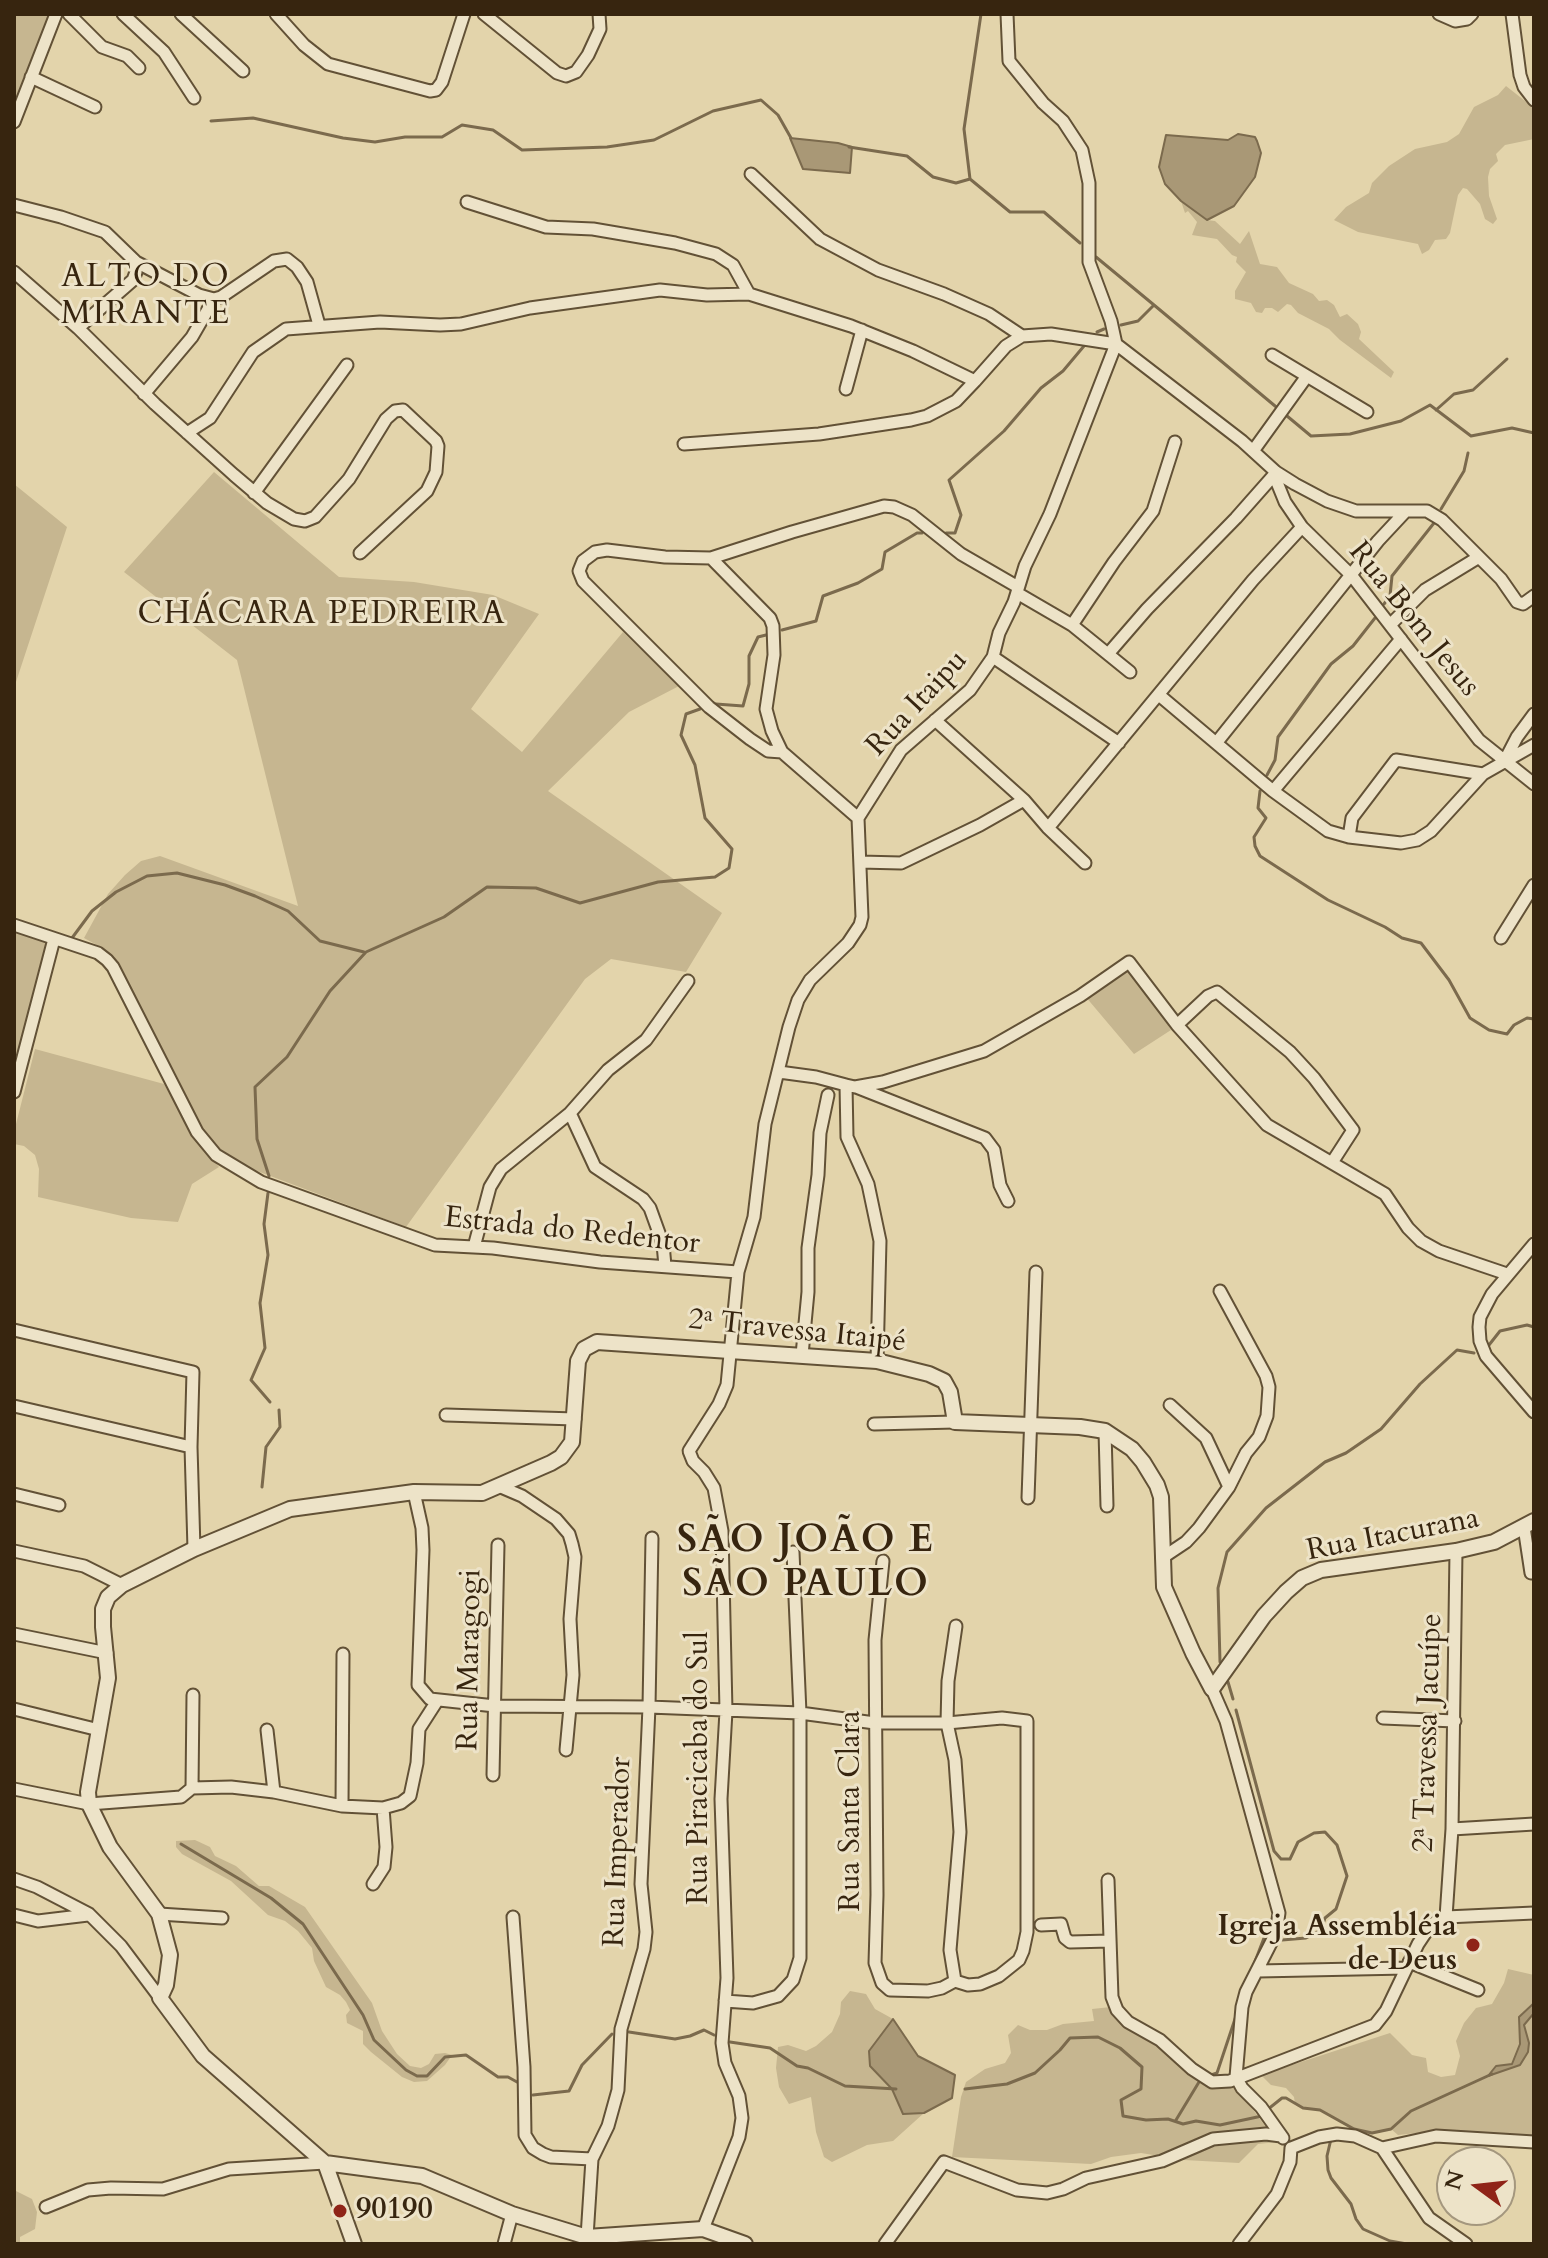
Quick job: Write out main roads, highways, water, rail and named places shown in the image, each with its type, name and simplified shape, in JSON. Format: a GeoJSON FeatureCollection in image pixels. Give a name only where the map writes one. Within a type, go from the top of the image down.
{"type":"FeatureCollection","features":[{"type":"Feature","properties":{"kind":"waterway"},"geometry":{"type":"LineString","coordinates":[[981,14],[964,129],[970,179],[1010,212],[1044,212],[1080,243]]}},
{"type":"Feature","properties":{"kind":"waterway"},"geometry":{"type":"LineString","coordinates":[[211,121],[253,118],[375,142],[405,137],[442,137],[462,125],[493,130],[522,150],[607,147],[654,140],[713,111],[761,100],[778,115],[791,138]]}},
{"type":"Feature","properties":{"kind":"waterway"},"geometry":{"type":"LineString","coordinates":[[849,147],[907,156],[933,177],[956,183],[970,179]]}},
{"type":"Feature","properties":{"kind":"waterway"},"geometry":{"type":"LineString","coordinates":[[1096,257],[1154,305],[1138,321],[1121,325]]}},
{"type":"Feature","properties":{"kind":"waterway"},"geometry":{"type":"LineString","coordinates":[[1154,305],[1311,436],[1350,434],[1401,421],[1430,405],[1471,436],[1512,428],[1534,433]]}},
{"type":"Feature","properties":{"kind":"waterway"},"geometry":{"type":"LineString","coordinates":[[1097,332],[1104,329]]}},
{"type":"Feature","properties":{"kind":"waterway"},"geometry":{"type":"LineString","coordinates":[[946,533],[955,533],[961,515],[949,480],[1004,431],[1041,388],[1063,371],[1084,346]]}},
{"type":"Feature","properties":{"kind":"waterway"},"geometry":{"type":"LineString","coordinates":[[1436,410],[1454,394],[1473,390],[1507,359]]}},
{"type":"Feature","properties":{"kind":"waterway"},"geometry":{"type":"LineString","coordinates":[[1441,509],[1464,471],[1468,453]]}},
{"type":"Feature","properties":{"kind":"waterway"},"geometry":{"type":"LineString","coordinates":[[1384,604],[1390,596],[1392,576],[1434,523]]}},
{"type":"Feature","properties":{"kind":"waterway"},"geometry":{"type":"LineString","coordinates":[[782,630],[816,621],[823,596],[858,583],[882,569],[885,552],[922,533]]}},
{"type":"Feature","properties":{"kind":"waterway"},"geometry":{"type":"LineString","coordinates":[[1267,775],[1275,760],[1278,737],[1331,664],[1353,646],[1375,618]]}},
{"type":"Feature","properties":{"kind":"waterway"},"geometry":{"type":"LineString","coordinates":[[716,704],[743,706],[749,684],[749,656],[758,637],[766,635]]}},
{"type":"Feature","properties":{"kind":"waterway"},"geometry":{"type":"LineString","coordinates":[[269,1176],[257,1139],[255,1087],[287,1057],[330,991],[366,952],[444,917],[487,887],[536,888],[580,903],[658,882],[715,877],[729,868],[732,849],[705,818],[695,765],[681,735],[686,714],[700,709]]}},
{"type":"Feature","properties":{"kind":"waterway"},"geometry":{"type":"LineString","coordinates":[[1260,791],[1258,808],[1266,818],[1254,837],[1260,856],[1328,900],[1402,938],[1421,943],[1449,980],[1470,1018],[1489,1030],[1507,1034],[1514,1025],[1527,1018],[1534,1019]]}},
{"type":"Feature","properties":{"kind":"waterway"},"geometry":{"type":"LineString","coordinates":[[72,938],[92,911],[116,892],[147,876],[177,873],[255,896],[288,911],[320,941],[364,952]]}},
{"type":"Feature","properties":{"kind":"waterway"},"geometry":{"type":"LineString","coordinates":[[268,1193],[264,1224],[268,1255],[260,1303],[265,1348],[251,1380],[270,1402]]}},
{"type":"Feature","properties":{"kind":"waterway"},"geometry":{"type":"LineString","coordinates":[[1489,1345],[1500,1331],[1527,1325],[1534,1327]]}},
{"type":"Feature","properties":{"kind":"waterway"},"geometry":{"type":"LineString","coordinates":[[1220,1662],[1218,1588],[1227,1552],[1266,1508],[1325,1462],[1346,1453],[1381,1429],[1420,1384],[1457,1350],[1474,1353]]}},
{"type":"Feature","properties":{"kind":"waterway"},"geometry":{"type":"LineString","coordinates":[[262,1487],[266,1447],[280,1427],[279,1410]]}},
{"type":"Feature","properties":{"kind":"waterway"},"geometry":{"type":"LineString","coordinates":[[1228,1682],[1233,1699]]}},
{"type":"Feature","properties":{"kind":"waterway"},"geometry":{"type":"LineString","coordinates":[[1236,1710],[1274,1851],[1281,1859],[1290,1859],[1298,1842],[1314,1833],[1325,1832],[1337,1845],[1347,1876],[1336,1909],[1325,1918],[1321,1930],[1306,1938],[1282,1940]]}},
{"type":"Feature","properties":{"kind":"waterway"},"geometry":{"type":"LineString","coordinates":[[181,1844],[271,1898],[303,1924],[363,2015],[374,2040],[406,2070],[417,2076],[427,2076],[445,2057],[466,2055],[498,2077],[508,2077],[517,2082]]}},
{"type":"Feature","properties":{"kind":"waterway"},"geometry":{"type":"LineString","coordinates":[[1254,1964],[1264,1938]]}},
{"type":"Feature","properties":{"kind":"waterway"},"geometry":{"type":"LineString","coordinates":[[1211,2075],[1217,2073],[1236,2016]]}},
{"type":"Feature","properties":{"kind":"waterway"},"geometry":{"type":"LineString","coordinates":[[629,2032],[675,2039],[704,2030],[714,2035]]}},
{"type":"Feature","properties":{"kind":"waterway"},"geometry":{"type":"LineString","coordinates":[[533,2095],[569,2091],[582,2065],[612,2034]]}},
{"type":"Feature","properties":{"kind":"waterway"},"geometry":{"type":"LineString","coordinates":[[965,2089],[1007,2084],[1035,2073],[1070,2038],[1098,2037],[1120,2048],[1142,2067],[1141,2089],[1121,2100],[1123,2116],[1146,2120],[1168,2119],[1183,2124],[1196,2121],[1220,2125],[1262,2116]]}},
{"type":"Feature","properties":{"kind":"waterway"},"geometry":{"type":"LineString","coordinates":[[730,2042],[770,2048],[797,2066],[845,2086],[896,2089]]}},
{"type":"Feature","properties":{"kind":"waterway"},"geometry":{"type":"LineString","coordinates":[[1267,2110],[1286,2098],[1303,2108],[1320,2110],[1354,2129],[1372,2133],[1391,2129],[1411,2111],[1492,2074]]}},
{"type":"Feature","properties":{"kind":"waterway"},"geometry":{"type":"LineString","coordinates":[[1176,2120],[1199,2082]]}},
{"type":"Feature","properties":{"kind":"waterway"},"geometry":{"type":"LineString","coordinates":[[1331,2139],[1328,2170],[1351,2204],[1363,2229],[1390,2241],[1407,2244]]}},
{"type":"Feature","properties":{"kind":"place","name":"Igreja Assembléia de Deus"},"geometry":{"type":"Point","coordinates":[1473,1945]}},
{"type":"Feature","properties":{"kind":"place","name":"90190"},"geometry":{"type":"Point","coordinates":[340,2211]}},
{"type":"Feature","properties":{"kind":"district","name":"ALTO DO MIRANTE"},"geometry":{"type":"Point","coordinates":[146,298]}},
{"type":"Feature","properties":{"kind":"district","name":"CHÁCARA PEDREIRA"},"geometry":{"type":"Point","coordinates":[322,616]}},
{"type":"Feature","properties":{"kind":"district","name":"SÃO JOÃO E SÃO PAULO"},"geometry":{"type":"Point","coordinates":[806,1564]}}]}
